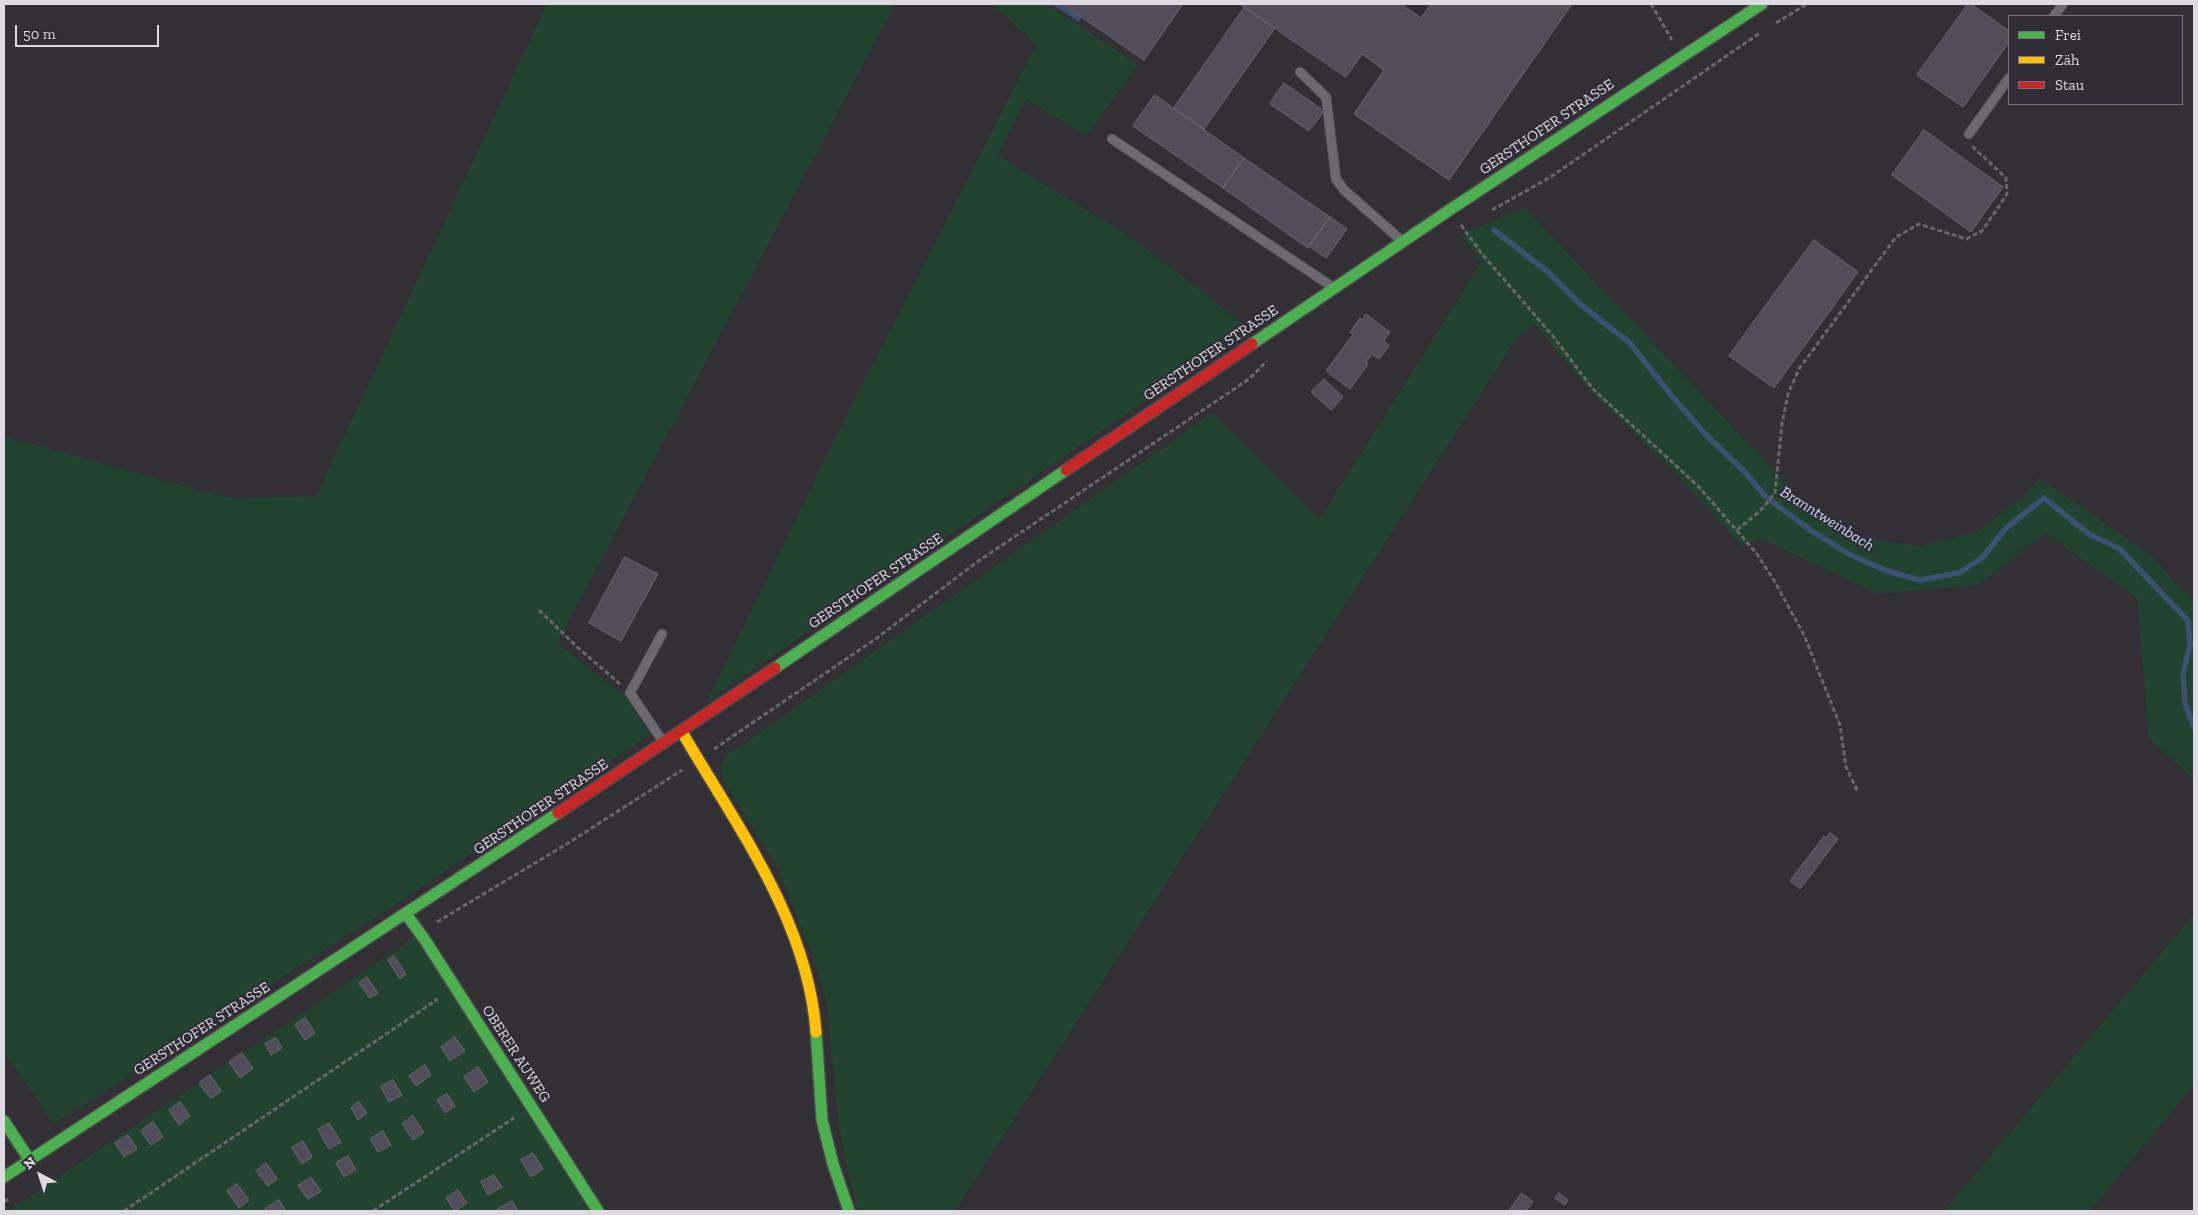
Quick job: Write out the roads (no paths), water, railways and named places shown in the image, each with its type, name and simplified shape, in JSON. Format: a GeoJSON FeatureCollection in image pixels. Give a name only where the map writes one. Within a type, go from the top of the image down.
{"type":"FeatureCollection","features":[{"type":"Feature","properties":{"kind":"main road","name":"GERSTHOFER STRASSE"},"geometry":{"type":"LineString","coordinates":[[4,1177],[682,732],[1402,242],[1762,4]]}},
{"type":"Feature","properties":{"kind":"main road"},"geometry":{"type":"LineString","coordinates":[[682,732],[764,873],[782,909],[802,958],[814,1004],[822,1120],[833,1164],[849,1211]]}},
{"type":"Feature","properties":{"kind":"main road","name":"OBERER AUWEG"},"geometry":{"type":"LineString","coordinates":[[406,914],[598,1211]]}},
{"type":"Feature","properties":{"kind":"main road"},"geometry":{"type":"LineString","coordinates":[[4,1121],[29,1159]]}},
{"type":"Feature","properties":{"kind":"lane"},"geometry":{"type":"LineString","coordinates":[[2055,15],[2063,4]]}},
{"type":"Feature","properties":{"kind":"lane"},"geometry":{"type":"LineString","coordinates":[[1300,72],[1326,97],[1336,179],[1344,190],[1402,242]]}},
{"type":"Feature","properties":{"kind":"lane"},"geometry":{"type":"LineString","coordinates":[[1969,134],[2008,79]]}},
{"type":"Feature","properties":{"kind":"lane"},"geometry":{"type":"LineString","coordinates":[[1112,139],[1334,288]]}},
{"type":"Feature","properties":{"kind":"lane"},"geometry":{"type":"LineString","coordinates":[[662,634],[630,693],[664,743]]}},
{"type":"Feature","properties":{"kind":"waterway","name":"Branntweinbach"},"geometry":{"type":"LineString","coordinates":[[1056,4],[1078,18]]}},
{"type":"Feature","properties":{"kind":"waterway","name":"Branntweinbach"},"geometry":{"type":"LineString","coordinates":[[1494,230],[1548,272],[1581,305],[1630,343],[1671,395],[1707,436],[1743,470],[1766,497],[1813,532],[1849,554],[1887,571],[1920,580],[1959,573],[1982,558],[2006,528],[2044,498],[2089,534],[2120,549],[2188,621],[2190,645],[2183,674],[2185,704],[2194,727]]}}]}
